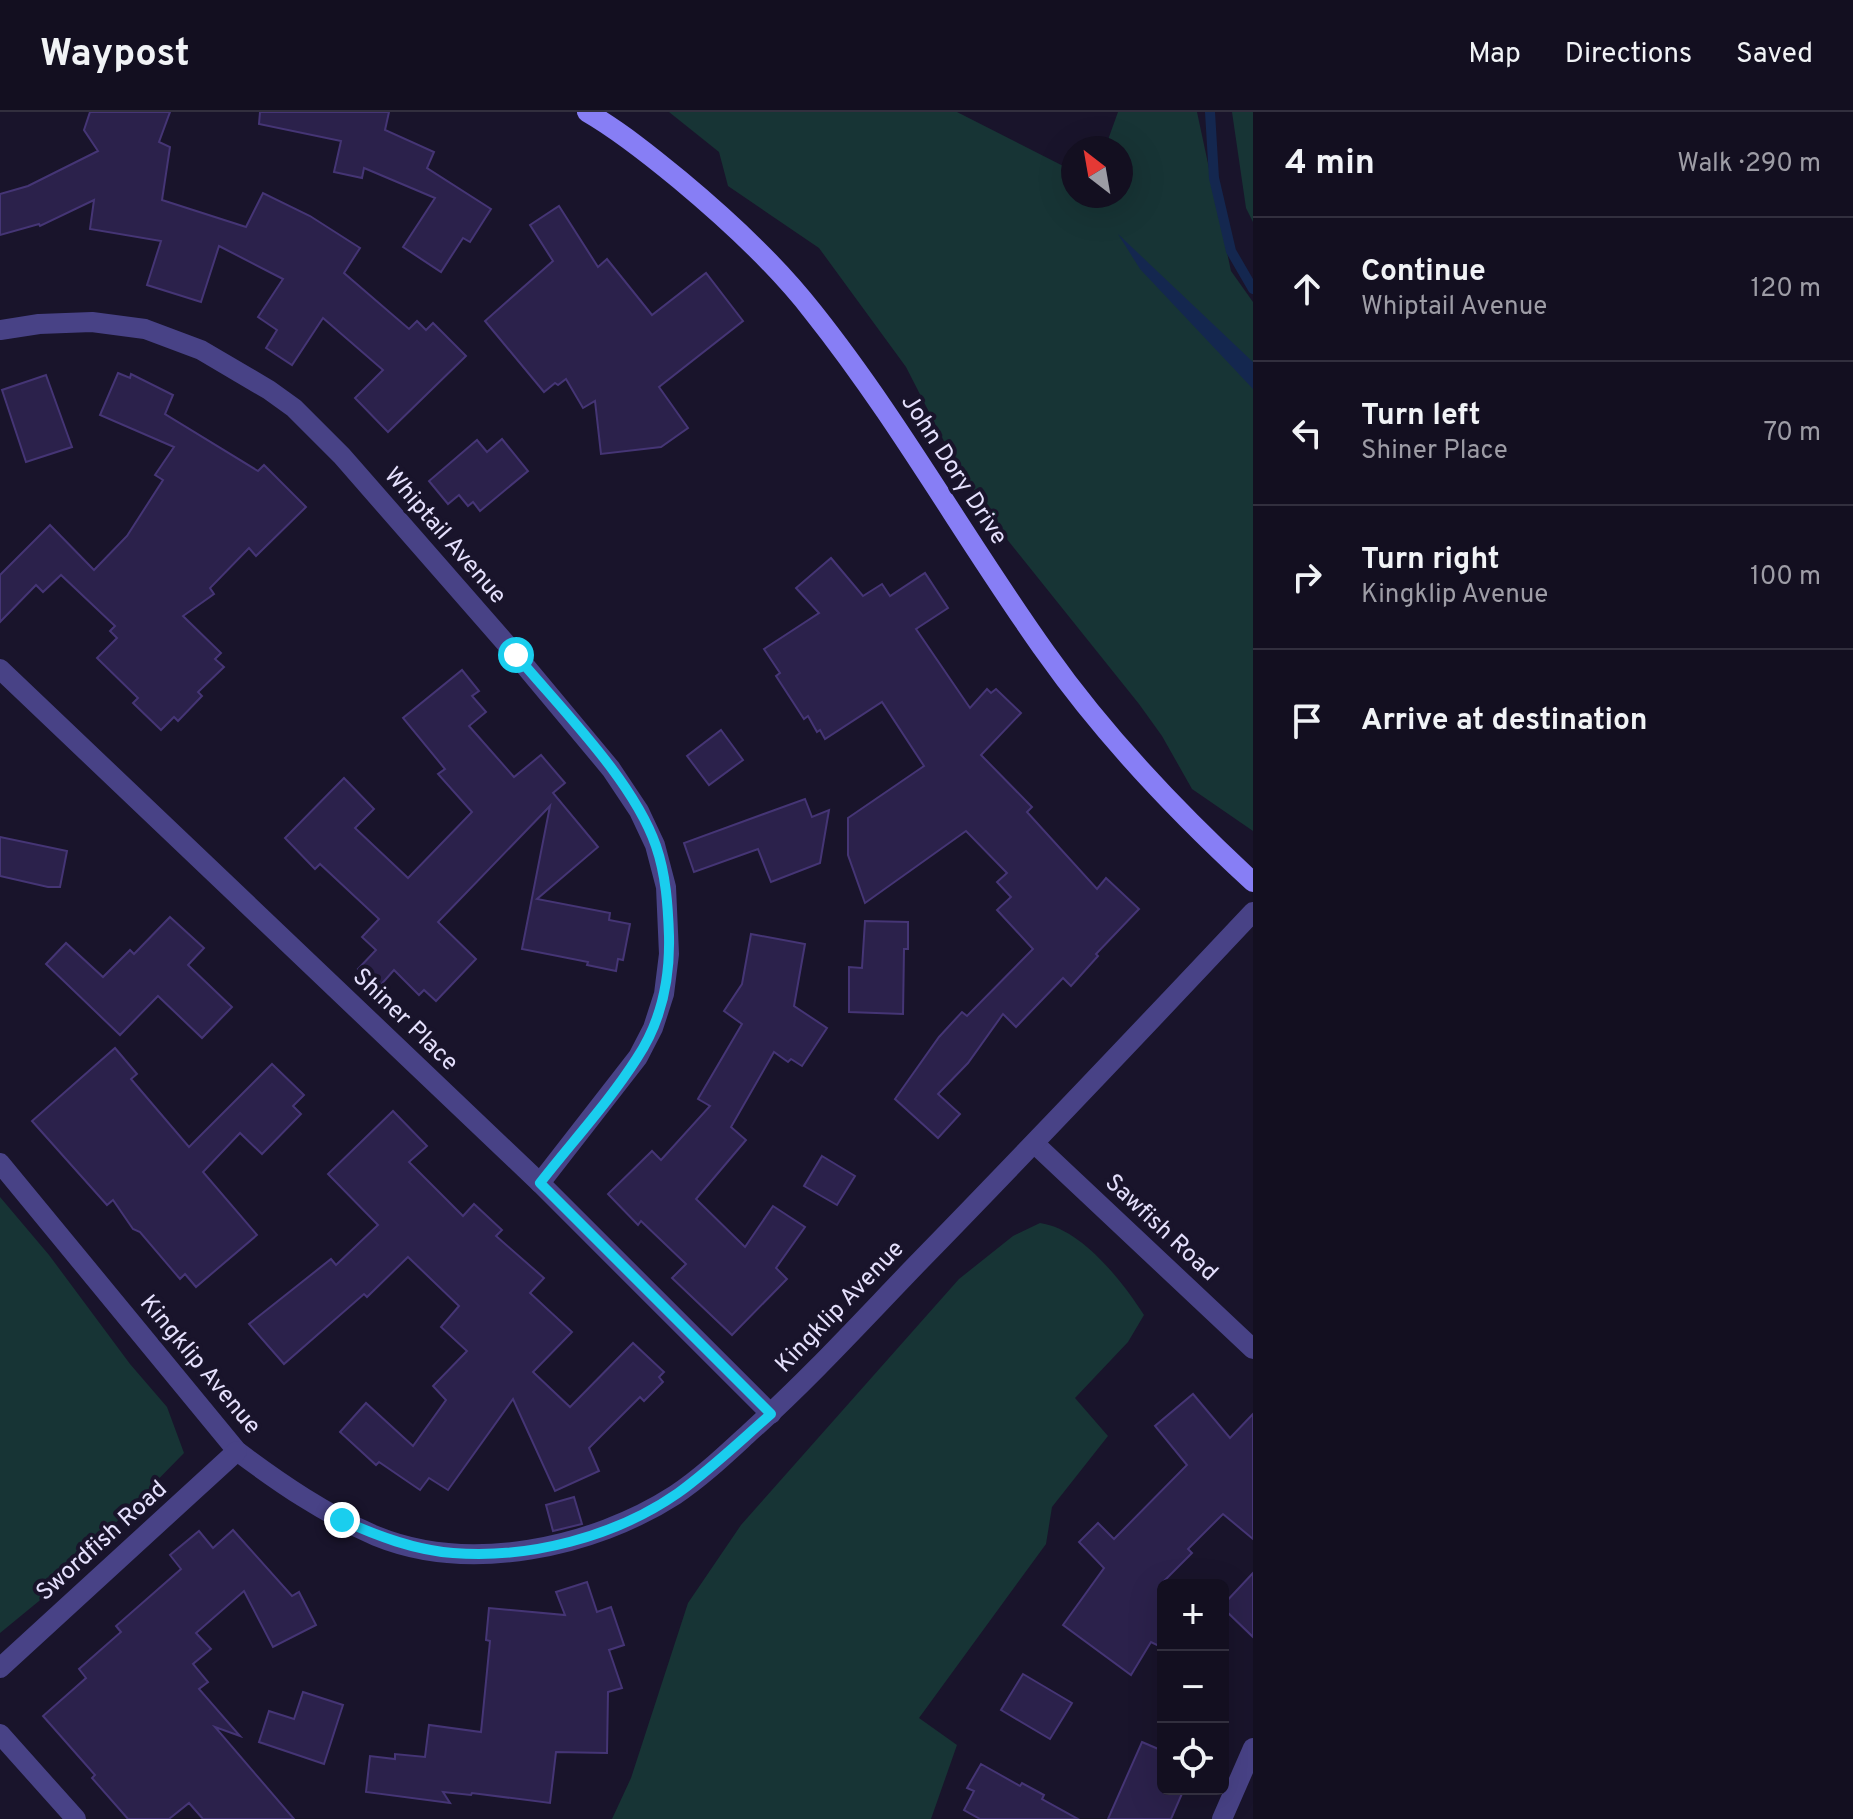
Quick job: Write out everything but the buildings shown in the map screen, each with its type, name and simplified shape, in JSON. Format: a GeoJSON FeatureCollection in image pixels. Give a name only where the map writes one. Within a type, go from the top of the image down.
{"type":"FeatureCollection","features":[{"type":"Feature","properties":{"kind":"street","name":"John Dory Drive"},"geometry":{"type":"LineString","coordinates":[[587,112],[652,157],[718,212],[811,309],[857,370],[1072,688],[1157,789],[1253,882]]}},
{"type":"Feature","properties":{"kind":"street","name":"Whiptail Avenue"},"geometry":{"type":"LineString","coordinates":[[0,330],[39,324],[92,322],[145,329],[201,350],[294,408],[342,456],[516,655],[611,769],[639,811],[655,845],[666,887],[669,954],[664,994],[653,1028],[638,1057],[540,1183]]}},
{"type":"Feature","properties":{"kind":"street","name":"Shiner Place"},"geometry":{"type":"LineString","coordinates":[[0,669],[540,1183],[771,1414]]}},
{"type":"Feature","properties":{"kind":"street","name":"Kingklip Avenue"},"geometry":{"type":"LineString","coordinates":[[0,1163],[237,1451],[310,1503],[379,1537],[451,1553],[491,1554],[539,1548],[587,1536],[635,1518],[677,1493],[721,1459],[771,1414],[1035,1144],[1253,912]]}},
{"type":"Feature","properties":{"kind":"street","name":"Sawfish Road"},"geometry":{"type":"LineString","coordinates":[[1035,1144],[1253,1349]]}},
{"type":"Feature","properties":{"kind":"street","name":"Swordfish Road"},"geometry":{"type":"LineString","coordinates":[[0,1668],[237,1451]]}},
{"type":"Feature","properties":{"kind":"street"},"geometry":{"type":"LineString","coordinates":[[0,1734],[76,1819]]}},
{"type":"Feature","properties":{"kind":"street"},"geometry":{"type":"LineString","coordinates":[[1222,1819],[1253,1748]]}},
{"type":"Feature","properties":{"kind":"green space"},"geometry":{"type":"Polygon","coordinates":[[[669,112],[957,112],[1061,165],[1061,208],[1133,208],[1133,136],[1109,136],[1118,112],[1197,112],[1231,271],[1253,302],[1253,831],[1192,789],[1162,736],[1139,704],[998,528],[947,447],[906,367],[819,248],[728,186],[719,152],[669,112]]]}},
{"type":"Feature","properties":{"kind":"green space"},"geometry":{"type":"Polygon","coordinates":[[[1232,112],[1253,112],[1253,222],[1246,208],[1232,112]]]}},
{"type":"Feature","properties":{"kind":"green space"},"geometry":{"type":"Polygon","coordinates":[[[0,1197],[167,1407],[184,1453],[39,1601],[0,1633],[0,1197]]]}},
{"type":"Feature","properties":{"kind":"green space"},"geometry":{"type":"Polygon","coordinates":[[[1040,1223],[1071,1235],[1100,1258],[1144,1315],[1128,1342],[1075,1398],[1108,1436],[1052,1507],[1046,1544],[919,1718],[957,1745],[931,1819],[612,1819],[631,1778],[688,1603],[741,1525],[959,1279],[1013,1236],[1040,1223]]]}},
{"type":"Feature","properties":{"kind":"water"},"geometry":{"type":"Polygon","coordinates":[[[1118,234],[1253,362],[1253,389],[1140,269],[1118,234]]]}},
{"type":"Feature","properties":{"kind":"waterway"},"geometry":{"type":"LineString","coordinates":[[1210,112],[1214,178],[1231,251],[1253,289]]}},
{"type":"Feature","properties":{"kind":"route"},"geometry":{"type":"LineString","coordinates":[[342,1520],[379,1537],[451,1553],[491,1554],[539,1548],[587,1536],[635,1518],[677,1493],[771,1414],[540,1183],[638,1057],[653,1028],[664,994],[669,954],[669,916],[666,887],[655,845],[639,811],[611,769],[516,655]]}}]}
